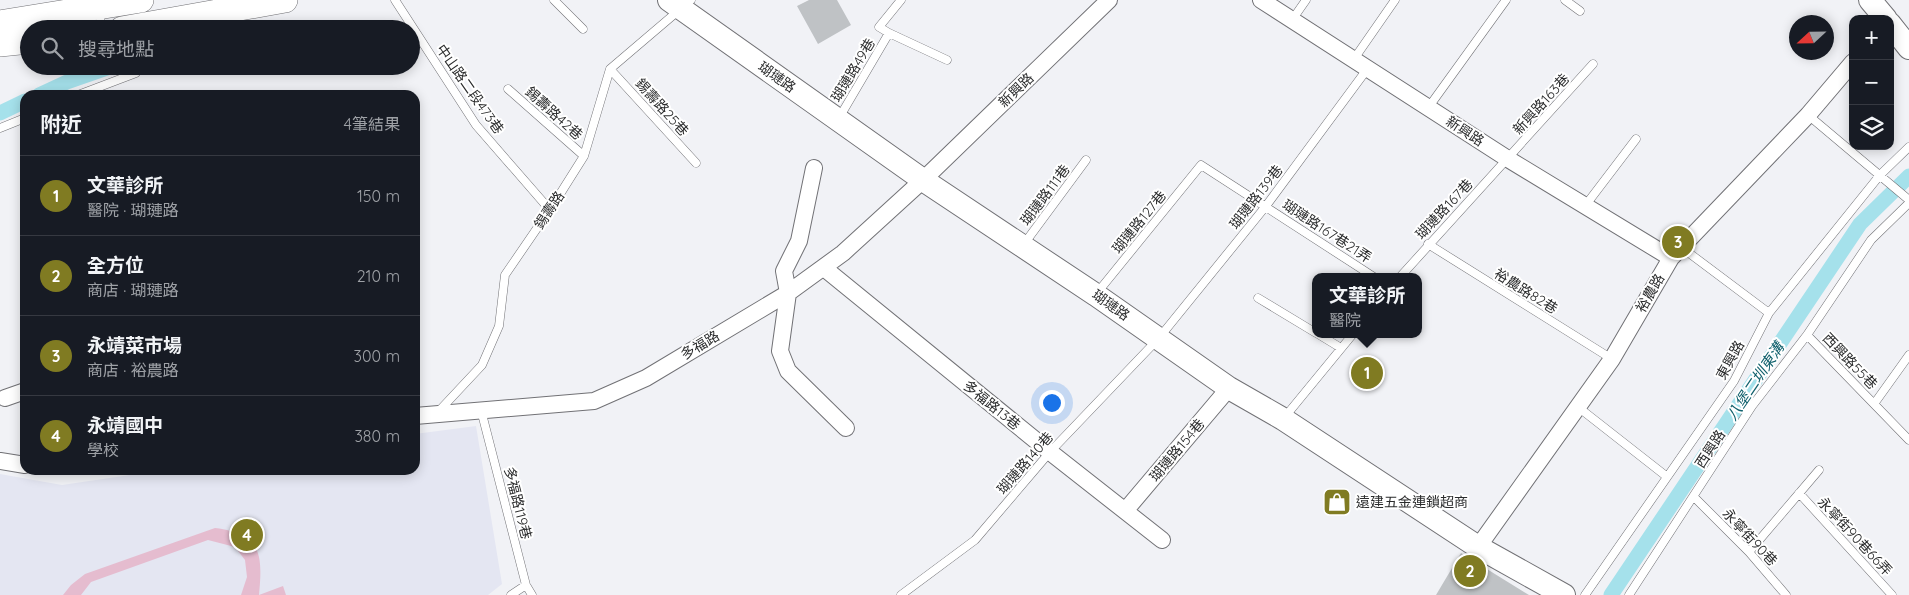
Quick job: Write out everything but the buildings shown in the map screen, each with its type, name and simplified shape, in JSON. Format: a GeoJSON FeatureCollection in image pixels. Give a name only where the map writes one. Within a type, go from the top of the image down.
{"type":"FeatureCollection","features":[{"type":"Feature","properties":{"kind":"main road"},"geometry":{"type":"LineString","coordinates":[[0,22],[103,10],[147,13],[284,0]]}},
{"type":"Feature","properties":{"kind":"main road"},"geometry":{"type":"LineString","coordinates":[[136,20],[147,13]]}},
{"type":"Feature","properties":{"kind":"main road"},"geometry":{"type":"LineString","coordinates":[[0,44],[20,42]]}},
{"type":"Feature","properties":{"kind":"street","name":"新興路"},"geometry":{"type":"LineString","coordinates":[[923,180],[1109,0]]}},
{"type":"Feature","properties":{"kind":"street","name":"新興路"},"geometry":{"type":"LineString","coordinates":[[1262,0],[1508,159],[1585,206],[1676,253]]}},
{"type":"Feature","properties":{"kind":"street"},"geometry":{"type":"LineString","coordinates":[[1870,0],[1883,15]]}},
{"type":"Feature","properties":{"kind":"street","name":"瑚璉路"},"geometry":{"type":"LineString","coordinates":[[680,3],[838,120],[923,180],[1023,245],[1229,388],[1283,419],[1478,547],[1564,595]]}},
{"type":"Feature","properties":{"kind":"street"},"geometry":{"type":"LineString","coordinates":[[1894,29],[1909,48]]}},
{"type":"Feature","properties":{"kind":"street","name":"裕農路"},"geometry":{"type":"LineString","coordinates":[[1478,547],[1612,359],[1676,253],[1808,115],[1849,67]]}},
{"type":"Feature","properties":{"kind":"street"},"geometry":{"type":"LineString","coordinates":[[814,168],[798,241],[784,271],[788,293],[780,351],[788,371],[846,428]]}},
{"type":"Feature","properties":{"kind":"street","name":"多福路"},"geometry":{"type":"LineString","coordinates":[[436,414],[594,401],[646,378],[788,293],[824,268],[923,180]]}},
{"type":"Feature","properties":{"kind":"street","name":"多福路13巷"},"geometry":{"type":"LineString","coordinates":[[824,268],[1050,452],[1162,540]]}},
{"type":"Feature","properties":{"kind":"street","name":"瑚璉路154巷"},"geometry":{"type":"LineString","coordinates":[[1125,511],[1229,388]]}},
{"type":"Feature","properties":{"kind":"street"},"geometry":{"type":"LineString","coordinates":[[5,398],[20,392]]}},
{"type":"Feature","properties":{"kind":"street"},"geometry":{"type":"LineString","coordinates":[[420,416],[436,414]]}},
{"type":"Feature","properties":{"kind":"street"},"geometry":{"type":"LineString","coordinates":[[0,461],[20,464]]}},
{"type":"Feature","properties":{"kind":"lane","name":"中山路二段473巷"},"geometry":{"type":"LineString","coordinates":[[395,0],[408,20]]}},
{"type":"Feature","properties":{"kind":"lane"},"geometry":{"type":"LineString","coordinates":[[554,0],[583,29]]}},
{"type":"Feature","properties":{"kind":"lane","name":"瑚璉路49巷"},"geometry":{"type":"LineString","coordinates":[[901,0],[879,27],[947,60]]}},
{"type":"Feature","properties":{"kind":"lane"},"geometry":{"type":"LineString","coordinates":[[1292,20],[1306,0]]}},
{"type":"Feature","properties":{"kind":"lane","name":"瑚璉路139巷"},"geometry":{"type":"LineString","coordinates":[[1159,338],[1266,206],[1361,64],[1395,0]]}},
{"type":"Feature","properties":{"kind":"lane"},"geometry":{"type":"LineString","coordinates":[[1428,108],[1506,0]]}},
{"type":"Feature","properties":{"kind":"lane"},"geometry":{"type":"LineString","coordinates":[[1565,0],[1580,10]]}},
{"type":"Feature","properties":{"kind":"lane"},"geometry":{"type":"LineString","coordinates":[[610,69],[680,3]]}},
{"type":"Feature","properties":{"kind":"lane","name":"瑚璉路49巷"},"geometry":{"type":"LineString","coordinates":[[838,120],[890,34]]}},
{"type":"Feature","properties":{"kind":"lane","name":"中山路二段473巷"},"geometry":{"type":"LineString","coordinates":[[420,39],[476,125],[550,210]]}},
{"type":"Feature","properties":{"kind":"lane","name":"新興路163巷"},"geometry":{"type":"LineString","coordinates":[[1508,159],[1593,64]]}},
{"type":"Feature","properties":{"kind":"lane","name":"錫壽路"},"geometry":{"type":"LineString","coordinates":[[436,414],[482,365],[499,326],[505,275],[550,210],[584,156],[610,69]]}},
{"type":"Feature","properties":{"kind":"lane","name":"錫壽路25巷"},"geometry":{"type":"LineString","coordinates":[[610,69],[696,163]]}},
{"type":"Feature","properties":{"kind":"lane"},"geometry":{"type":"LineString","coordinates":[[92,90],[133,75]]}},
{"type":"Feature","properties":{"kind":"lane","name":"錫壽路42巷"},"geometry":{"type":"LineString","coordinates":[[508,89],[584,156]]}},
{"type":"Feature","properties":{"kind":"lane"},"geometry":{"type":"LineString","coordinates":[[1808,115],[1909,201]]}},
{"type":"Feature","properties":{"kind":"lane"},"geometry":{"type":"LineString","coordinates":[[0,128],[20,120]]}},
{"type":"Feature","properties":{"kind":"lane"},"geometry":{"type":"LineString","coordinates":[[1585,206],[1636,139]]}},
{"type":"Feature","properties":{"kind":"lane","name":"東興路"},"geometry":{"type":"LineString","coordinates":[[1585,595],[1666,476],[1734,381],[1769,313],[1880,175],[1909,147]]}},
{"type":"Feature","properties":{"kind":"lane","name":"瑚璉路167巷"},"geometry":{"type":"LineString","coordinates":[[1403,273],[1508,159]]}},
{"type":"Feature","properties":{"kind":"lane","name":"瑚璉路111巷"},"geometry":{"type":"LineString","coordinates":[[1023,245],[1086,160]]}},
{"type":"Feature","properties":{"kind":"lane","name":"瑚璉路167巷21弄"},"geometry":{"type":"LineString","coordinates":[[1201,165],[1368,273]]}},
{"type":"Feature","properties":{"kind":"lane","name":"瑚璉路127巷"},"geometry":{"type":"LineString","coordinates":[[1096,295],[1201,165]]}},
{"type":"Feature","properties":{"kind":"lane","name":"西興路"},"geometry":{"type":"LineString","coordinates":[[1629,595],[1752,406],[1807,335],[1871,240],[1909,201]]}},
{"type":"Feature","properties":{"kind":"lane","name":"裕農路82巷"},"geometry":{"type":"LineString","coordinates":[[1428,244],[1612,359]]}},
{"type":"Feature","properties":{"kind":"lane","name":"新興路"},"geometry":{"type":"LineString","coordinates":[[1676,253],[1769,313]]}},
{"type":"Feature","properties":{"kind":"lane"},"geometry":{"type":"LineString","coordinates":[[1258,298],[1312,330]]}},
{"type":"Feature","properties":{"kind":"lane","name":"西興路55巷"},"geometry":{"type":"LineString","coordinates":[[1807,335],[1909,440]]}},
{"type":"Feature","properties":{"kind":"lane","name":"瑚璉路140巷"},"geometry":{"type":"LineString","coordinates":[[900,595],[975,540],[1050,452],[1159,338]]}},
{"type":"Feature","properties":{"kind":"lane"},"geometry":{"type":"LineString","coordinates":[[1325,338],[1341,348]]}},
{"type":"Feature","properties":{"kind":"lane"},"geometry":{"type":"LineString","coordinates":[[1283,419],[1350,338]]}},
{"type":"Feature","properties":{"kind":"lane","name":"西興路55巷"},"geometry":{"type":"LineString","coordinates":[[1874,404],[1909,355]]}},
{"type":"Feature","properties":{"kind":"lane"},"geometry":{"type":"LineString","coordinates":[[1578,407],[1666,476]]}},
{"type":"Feature","properties":{"kind":"lane","name":"多福路119巷"},"geometry":{"type":"LineString","coordinates":[[482,410],[526,585],[532,595]]}},
{"type":"Feature","properties":{"kind":"lane"},"geometry":{"type":"LineString","coordinates":[[1750,552],[1820,470]]}},
{"type":"Feature","properties":{"kind":"lane","name":"永寧街90巷66弄"},"geometry":{"type":"LineString","coordinates":[[1799,493],[1892,595]]}},
{"type":"Feature","properties":{"kind":"lane","name":"永寧街90巷"},"geometry":{"type":"LineString","coordinates":[[1694,497],[1750,552],[1786,595]]}},
{"type":"Feature","properties":{"kind":"lane"},"geometry":{"type":"LineString","coordinates":[[511,595],[526,585]]}},
{"type":"Feature","properties":{"kind":"shaded area"},"geometry":{"type":"Polygon","coordinates":[[[476,426],[502,584],[488,595],[0,595],[0,474],[62,485],[130,475],[420,475],[420,433],[476,426]]]}},
{"type":"Feature","properties":{"kind":"shaded area"},"geometry":{"type":"Polygon","coordinates":[[[215,528],[242,535],[256,548],[260,568],[259,595],[241,595],[247,577],[245,560],[235,547],[208,540],[91,582],[81,595],[63,595],[71,585],[85,574],[215,528]]]}},
{"type":"Feature","properties":{"kind":"shaded area"},"geometry":{"type":"Polygon","coordinates":[[[283,586],[286,595],[259,595],[283,586]]]}},
{"type":"Feature","properties":{"kind":"waterway"},"geometry":{"type":"LineString","coordinates":[[50,90],[87,75]]}},
{"type":"Feature","properties":{"kind":"waterway"},"geometry":{"type":"LineString","coordinates":[[0,113],[20,103]]}},
{"type":"Feature","properties":{"kind":"waterway","name":"八堡二圳東溝"},"geometry":{"type":"LineString","coordinates":[[1611,595],[1860,224],[1909,176]]}},
{"type":"Feature","properties":{"kind":"place","name":"永靖菜市場"},"geometry":{"type":"Point","coordinates":[1678,242]}},
{"type":"Feature","properties":{"kind":"place","name":"文華診所"},"geometry":{"type":"Point","coordinates":[1367,373]}},
{"type":"Feature","properties":{"kind":"place","name":"遠建五金連鎖超商"},"geometry":{"type":"Point","coordinates":[1337,502]}},
{"type":"Feature","properties":{"kind":"place","name":"永靖國中"},"geometry":{"type":"Point","coordinates":[247,535]}},
{"type":"Feature","properties":{"kind":"place","name":"全方位"},"geometry":{"type":"Point","coordinates":[1470,571]}}]}
